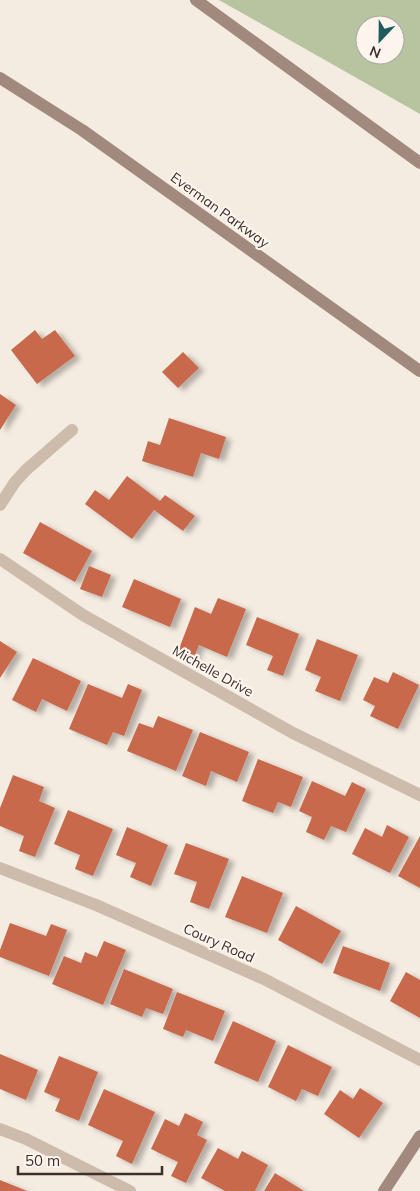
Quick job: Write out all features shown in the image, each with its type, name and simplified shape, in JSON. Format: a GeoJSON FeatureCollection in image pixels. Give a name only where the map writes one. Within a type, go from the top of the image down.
{"type":"FeatureCollection","features":[{"type":"Feature","properties":{"kind":"main road"},"geometry":{"type":"LineString","coordinates":[[196,0],[366,125],[420,162]]}},
{"type":"Feature","properties":{"kind":"main road","name":"Everman Parkway"},"geometry":{"type":"LineString","coordinates":[[0,78],[82,130],[420,372]]}},
{"type":"Feature","properties":{"kind":"main road"},"geometry":{"type":"LineString","coordinates":[[384,1191],[420,1136]]}},
{"type":"Feature","properties":{"kind":"street"},"geometry":{"type":"LineString","coordinates":[[0,505],[15,482],[26,470],[72,430]]}},
{"type":"Feature","properties":{"kind":"street","name":"Michelle Drive"},"geometry":{"type":"LineString","coordinates":[[0,559],[82,615],[293,733],[420,795]]}},
{"type":"Feature","properties":{"kind":"street","name":"Coury Road"},"geometry":{"type":"LineString","coordinates":[[0,868],[96,905],[264,979],[420,1060]]}},
{"type":"Feature","properties":{"kind":"street"},"geometry":{"type":"LineString","coordinates":[[0,1129],[26,1139],[130,1191]]}},
{"type":"Feature","properties":{"kind":"green space"},"geometry":{"type":"Polygon","coordinates":[[[219,0],[420,0],[420,114],[219,0]]]}},
{"type":"Feature","properties":{"kind":"building"},"geometry":{"type":"Polygon","coordinates":[[[35,330],[42,339],[55,330],[75,356],[37,384],[11,350],[35,330]]]}},
{"type":"Feature","properties":{"kind":"building"},"geometry":{"type":"Polygon","coordinates":[[[183,352],[199,368],[178,388],[162,372],[183,352]]]}},
{"type":"Feature","properties":{"kind":"building"},"geometry":{"type":"Polygon","coordinates":[[[0,394],[16,405],[0,430],[0,394]]]}},
{"type":"Feature","properties":{"kind":"building"},"geometry":{"type":"Polygon","coordinates":[[[169,418],[226,437],[219,459],[201,453],[193,477],[142,461],[148,441],[160,445],[169,418]]]}},
{"type":"Feature","properties":{"kind":"building"},"geometry":{"type":"Polygon","coordinates":[[[127,476],[160,501],[165,495],[195,516],[183,531],[154,510],[132,539],[85,504],[95,490],[109,500],[127,476]]]}},
{"type":"Feature","properties":{"kind":"building"},"geometry":{"type":"Polygon","coordinates":[[[40,522],[92,551],[75,582],[23,553],[40,522]]]}},
{"type":"Feature","properties":{"kind":"building"},"geometry":{"type":"Polygon","coordinates":[[[89,566],[111,575],[102,597],[80,589],[89,566]]]}},
{"type":"Feature","properties":{"kind":"building"},"geometry":{"type":"Polygon","coordinates":[[[134,579],[181,599],[170,627],[122,607],[134,579]]]}},
{"type":"Feature","properties":{"kind":"building"},"geometry":{"type":"Polygon","coordinates":[[[218,598],[246,609],[227,657],[199,645],[193,660],[177,654],[195,607],[211,614],[218,598]]]}},
{"type":"Feature","properties":{"kind":"building"},"geometry":{"type":"Polygon","coordinates":[[[257,617],[299,634],[283,676],[267,670],[273,656],[246,645],[257,617]]]}},
{"type":"Feature","properties":{"kind":"building"},"geometry":{"type":"Polygon","coordinates":[[[317,639],[358,655],[340,701],[315,691],[321,677],[305,670],[317,639]]]}},
{"type":"Feature","properties":{"kind":"building"},"geometry":{"type":"Polygon","coordinates":[[[0,641],[17,652],[0,678],[0,641]]]}},
{"type":"Feature","properties":{"kind":"building"},"geometry":{"type":"Polygon","coordinates":[[[33,658],[81,681],[67,711],[42,699],[36,712],[12,700],[33,658]]]}},
{"type":"Feature","properties":{"kind":"building"},"geometry":{"type":"Polygon","coordinates":[[[393,672],[419,685],[398,729],[370,716],[375,706],[363,700],[374,677],[388,683],[393,672]]]}},
{"type":"Feature","properties":{"kind":"building"},"geometry":{"type":"Polygon","coordinates":[[[88,684],[122,698],[128,684],[142,690],[124,736],[113,732],[107,745],[69,729],[88,684]]]}},
{"type":"Feature","properties":{"kind":"building"},"geometry":{"type":"Polygon","coordinates":[[[158,716],[193,730],[176,771],[127,751],[139,723],[153,728],[158,716]]]}},
{"type":"Feature","properties":{"kind":"building"},"geometry":{"type":"Polygon","coordinates":[[[200,732],[249,752],[237,782],[211,771],[206,786],[182,776],[200,732]]]}},
{"type":"Feature","properties":{"kind":"building"},"geometry":{"type":"Polygon","coordinates":[[[258,759],[303,777],[291,807],[278,802],[273,813],[242,801],[258,759]]]}},
{"type":"Feature","properties":{"kind":"building"},"geometry":{"type":"Polygon","coordinates":[[[13,775],[44,787],[39,801],[55,808],[35,857],[19,851],[24,836],[0,826],[0,808],[13,775]]]}},
{"type":"Feature","properties":{"kind":"building"},"geometry":{"type":"Polygon","coordinates":[[[312,781],[345,796],[352,782],[366,789],[346,832],[331,826],[324,840],[306,832],[312,817],[299,811],[312,781]]]}},
{"type":"Feature","properties":{"kind":"building"},"geometry":{"type":"Polygon","coordinates":[[[68,810],[113,829],[93,876],[75,869],[80,855],[54,844],[68,810]]]}},
{"type":"Feature","properties":{"kind":"building"},"geometry":{"type":"Polygon","coordinates":[[[387,825],[409,837],[390,873],[352,854],[365,828],[382,837],[387,825]]]}},
{"type":"Feature","properties":{"kind":"building"},"geometry":{"type":"Polygon","coordinates":[[[127,827],[168,845],[151,886],[130,877],[136,863],[116,855],[127,827]]]}},
{"type":"Feature","properties":{"kind":"building"},"geometry":{"type":"Polygon","coordinates":[[[420,836],[420,888],[398,876],[420,836]]]}},
{"type":"Feature","properties":{"kind":"building"},"geometry":{"type":"Polygon","coordinates":[[[186,843],[229,859],[209,909],[190,902],[197,882],[174,874],[186,843]]]}},
{"type":"Feature","properties":{"kind":"building"},"geometry":{"type":"Polygon","coordinates":[[[242,876],[283,893],[267,933],[225,917],[242,876]]]}},
{"type":"Feature","properties":{"kind":"building"},"geometry":{"type":"Polygon","coordinates":[[[296,906],[341,931],[322,964],[278,940],[296,906]]]}},
{"type":"Feature","properties":{"kind":"building"},"geometry":{"type":"Polygon","coordinates":[[[10,923],[46,936],[51,924],[67,930],[49,976],[0,957],[0,950],[10,923]]]}},
{"type":"Feature","properties":{"kind":"building"},"geometry":{"type":"Polygon","coordinates":[[[104,941],[126,950],[103,1005],[52,984],[64,956],[81,963],[85,952],[97,957],[104,941]]]}},
{"type":"Feature","properties":{"kind":"building"},"geometry":{"type":"Polygon","coordinates":[[[343,946],[390,963],[380,991],[333,973],[343,946]]]}},
{"type":"Feature","properties":{"kind":"building"},"geometry":{"type":"Polygon","coordinates":[[[124,969],[173,989],[163,1014],[146,1008],[142,1017],[110,1004],[124,969]]]}},
{"type":"Feature","properties":{"kind":"building"},"geometry":{"type":"Polygon","coordinates":[[[406,972],[420,980],[420,1018],[390,1001],[406,972]]]}},
{"type":"Feature","properties":{"kind":"building"},"geometry":{"type":"Polygon","coordinates":[[[177,992],[225,1011],[213,1041],[186,1030],[183,1037],[163,1029],[177,992]]]}},
{"type":"Feature","properties":{"kind":"building"},"geometry":{"type":"Polygon","coordinates":[[[233,1021],[276,1041],[258,1082],[214,1063],[233,1021]]]}},
{"type":"Feature","properties":{"kind":"building"},"geometry":{"type":"Polygon","coordinates":[[[288,1045],[332,1067],[318,1096],[302,1089],[296,1101],[268,1087],[288,1045]]]}},
{"type":"Feature","properties":{"kind":"building"},"geometry":{"type":"Polygon","coordinates":[[[0,1054],[38,1070],[26,1100],[0,1089],[0,1054]]]}},
{"type":"Feature","properties":{"kind":"building"},"geometry":{"type":"Polygon","coordinates":[[[59,1056],[98,1072],[79,1121],[55,1111],[60,1099],[44,1092],[59,1056]]]}},
{"type":"Feature","properties":{"kind":"building"},"geometry":{"type":"Polygon","coordinates":[[[360,1088],[383,1103],[359,1138],[324,1114],[340,1090],[353,1099],[360,1088]]]}},
{"type":"Feature","properties":{"kind":"building"},"geometry":{"type":"Polygon","coordinates":[[[104,1089],[155,1112],[132,1164],[116,1156],[123,1141],[88,1125],[104,1089]]]}},
{"type":"Feature","properties":{"kind":"building"},"geometry":{"type":"Polygon","coordinates":[[[185,1113],[203,1122],[197,1135],[207,1140],[186,1183],[171,1176],[178,1162],[151,1149],[165,1119],[179,1126],[185,1113]]]}},
{"type":"Feature","properties":{"kind":"building"},"geometry":{"type":"Polygon","coordinates":[[[218,1148],[238,1159],[242,1151],[268,1165],[255,1191],[225,1191],[201,1178],[218,1148]]]}},
{"type":"Feature","properties":{"kind":"building"},"geometry":{"type":"Polygon","coordinates":[[[275,1173],[304,1191],[264,1191],[275,1173]]]}},
{"type":"Feature","properties":{"kind":"building"},"geometry":{"type":"Polygon","coordinates":[[[0,1180],[27,1191],[0,1191],[0,1180]]]}}]}
